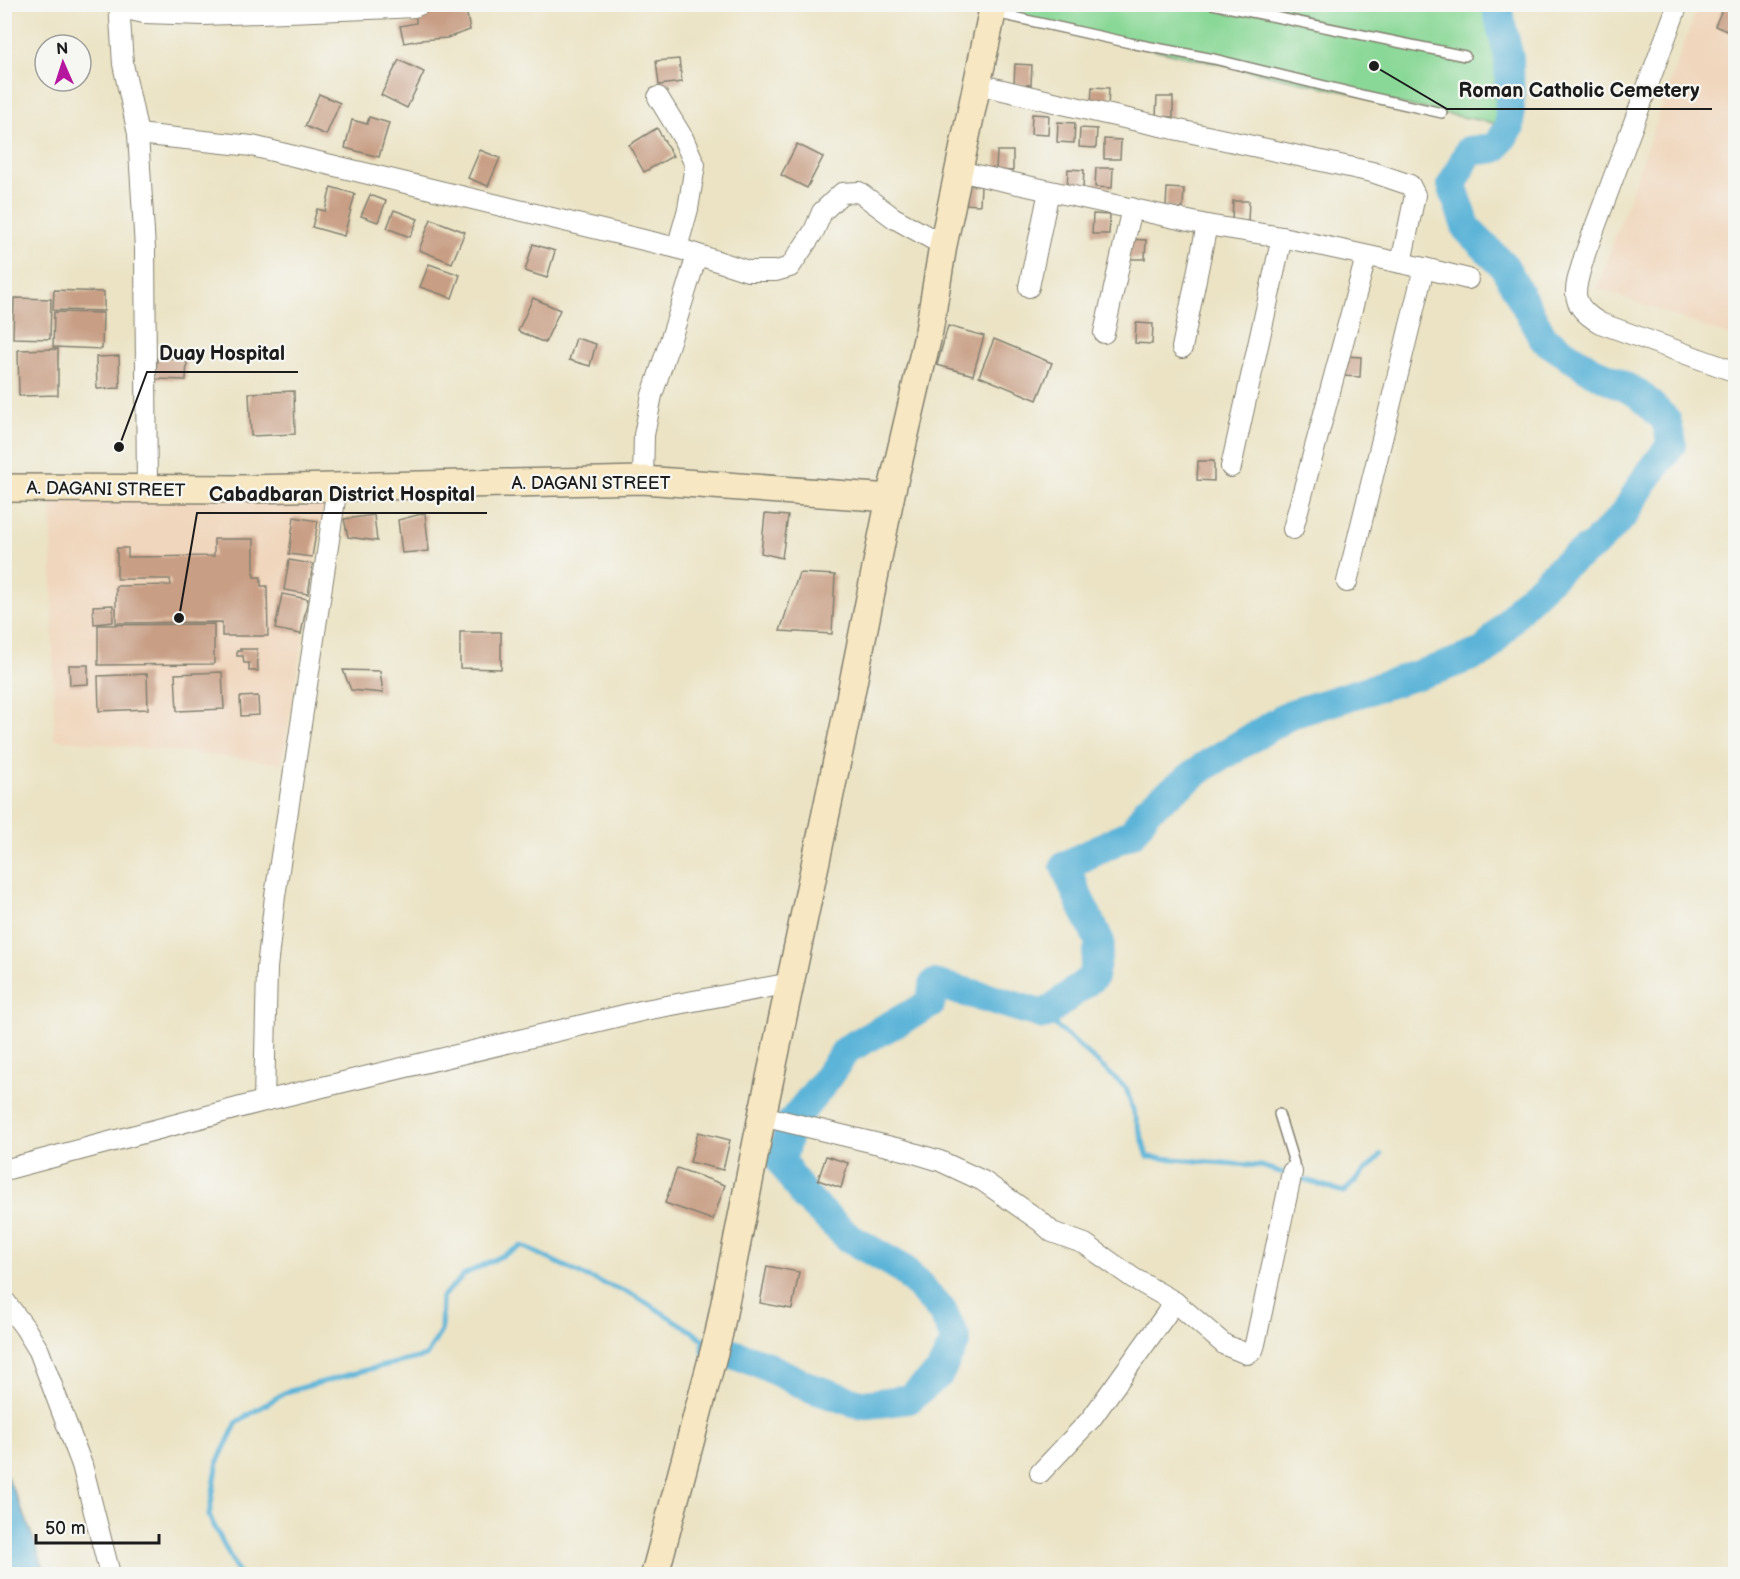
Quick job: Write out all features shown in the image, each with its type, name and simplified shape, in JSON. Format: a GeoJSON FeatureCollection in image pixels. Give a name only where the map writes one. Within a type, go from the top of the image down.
{"type":"FeatureCollection","features":[{"type":"Feature","properties":{"kind":"main road"},"geometry":{"type":"LineString","coordinates":[[658,1572],[776,1119],[791,983],[890,498],[929,331],[943,245],[993,8]]}},
{"type":"Feature","properties":{"kind":"main road","name":"A. DAGANI STREET"},"geometry":{"type":"LineString","coordinates":[[4,488],[147,490],[337,488],[643,480],[890,498]]}},
{"type":"Feature","properties":{"kind":"street"},"geometry":{"type":"LineString","coordinates":[[147,490],[145,249],[138,134],[123,64],[120,6],[144,14],[206,10],[395,8],[414,7],[421,4]]}},
{"type":"Feature","properties":{"kind":"street"},"geometry":{"type":"LineString","coordinates":[[1678,4],[1585,254],[1576,286],[1578,305],[1586,315],[1600,323],[1736,372]]}},
{"type":"Feature","properties":{"kind":"street"},"geometry":{"type":"LineString","coordinates":[[977,84],[1372,172],[1410,185],[1415,195],[1401,263]]}},
{"type":"Feature","properties":{"kind":"street"},"geometry":{"type":"LineString","coordinates":[[658,97],[683,138],[695,165],[688,208],[677,248]]}},
{"type":"Feature","properties":{"kind":"street"},"geometry":{"type":"LineString","coordinates":[[138,134],[252,146],[677,248],[748,271],[776,271],[790,267],[814,231],[822,212],[842,193],[859,192],[894,218],[943,245]]}},
{"type":"Feature","properties":{"kind":"street"},"geometry":{"type":"LineString","coordinates":[[958,171],[1207,225],[1282,237],[1468,279]]}},
{"type":"Feature","properties":{"kind":"street"},"geometry":{"type":"LineString","coordinates":[[1029,287],[1049,191]]}},
{"type":"Feature","properties":{"kind":"street"},"geometry":{"type":"LineString","coordinates":[[1104,333],[1132,208]]}},
{"type":"Feature","properties":{"kind":"street"},"geometry":{"type":"LineString","coordinates":[[1182,348],[1207,225]]}},
{"type":"Feature","properties":{"kind":"street"},"geometry":{"type":"LineString","coordinates":[[1231,467],[1282,237]]}},
{"type":"Feature","properties":{"kind":"street"},"geometry":{"type":"LineString","coordinates":[[643,480],[644,435],[652,395],[697,255]]}},
{"type":"Feature","properties":{"kind":"street"},"geometry":{"type":"LineString","coordinates":[[1293,529],[1366,256]]}},
{"type":"Feature","properties":{"kind":"street"},"geometry":{"type":"LineString","coordinates":[[1347,582],[1424,268]]}},
{"type":"Feature","properties":{"kind":"street"},"geometry":{"type":"LineString","coordinates":[[264,1101],[267,968],[275,896],[337,488]]}},
{"type":"Feature","properties":{"kind":"street"},"geometry":{"type":"LineString","coordinates":[[4,1170],[264,1101],[645,1010],[791,983]]}},
{"type":"Feature","properties":{"kind":"street"},"geometry":{"type":"LineString","coordinates":[[776,1119],[904,1150],[940,1161],[983,1181],[1052,1232],[1085,1244],[1133,1278],[1175,1302],[1225,1345],[1247,1354],[1253,1350],[1291,1180]]}},
{"type":"Feature","properties":{"kind":"street"},"geometry":{"type":"LineString","coordinates":[[4,1300],[26,1328],[39,1351],[82,1465],[110,1575]]}},
{"type":"Feature","properties":{"kind":"street"},"geometry":{"type":"LineString","coordinates":[[1040,1473],[1091,1419],[1175,1302]]}},
{"type":"Feature","properties":{"kind":"lane"},"geometry":{"type":"LineString","coordinates":[[1212,4],[1465,56]]}},
{"type":"Feature","properties":{"kind":"lane"},"geometry":{"type":"LineString","coordinates":[[993,8],[1130,43],[1214,59],[1442,113]]}},
{"type":"Feature","properties":{"kind":"lane"},"geometry":{"type":"LineString","coordinates":[[1279,1114],[1294,1163],[1291,1180]]}},
{"type":"Feature","properties":{"kind":"shaded area"},"geometry":{"type":"Polygon","coordinates":[[[1698,5],[1735,5],[1735,338],[1597,288],[1698,5]]]}},
{"type":"Feature","properties":{"kind":"shaded area"},"geometry":{"type":"Polygon","coordinates":[[[51,495],[326,497],[282,763],[54,739],[51,495]]]}},
{"type":"Feature","properties":{"kind":"green space"},"geometry":{"type":"Polygon","coordinates":[[[1000,4],[1488,5],[1507,61],[1504,125],[998,15],[1000,4]]]}},
{"type":"Feature","properties":{"kind":"water"},"geometry":{"type":"Polygon","coordinates":[[[4,1470],[26,1519],[46,1574],[5,1574],[4,1470]]]}},
{"type":"Feature","properties":{"kind":"building"},"geometry":{"type":"Polygon","coordinates":[[[438,4],[465,4],[470,30],[447,38],[404,43],[400,26],[416,23],[416,14],[438,4]]]}},
{"type":"Feature","properties":{"kind":"building"},"geometry":{"type":"Polygon","coordinates":[[[1724,5],[1736,5],[1736,35],[1715,26],[1724,5]]]}},
{"type":"Feature","properties":{"kind":"building"},"geometry":{"type":"Polygon","coordinates":[[[679,59],[682,82],[659,85],[656,61],[679,59]]]}},
{"type":"Feature","properties":{"kind":"building"},"geometry":{"type":"Polygon","coordinates":[[[399,60],[424,72],[407,108],[381,95],[399,60]]]}},
{"type":"Feature","properties":{"kind":"building"},"geometry":{"type":"Polygon","coordinates":[[[1015,64],[1032,65],[1031,85],[1014,84],[1015,64]]]}},
{"type":"Feature","properties":{"kind":"building"},"geometry":{"type":"Polygon","coordinates":[[[1092,87],[1109,88],[1108,108],[1091,107],[1092,87]]]}},
{"type":"Feature","properties":{"kind":"building"},"geometry":{"type":"Polygon","coordinates":[[[319,94],[340,103],[326,135],[305,126],[319,94]]]}},
{"type":"Feature","properties":{"kind":"building"},"geometry":{"type":"Polygon","coordinates":[[[1157,97],[1173,97],[1173,117],[1156,116],[1157,97]]]}},
{"type":"Feature","properties":{"kind":"building"},"geometry":{"type":"Polygon","coordinates":[[[1032,114],[1049,115],[1048,135],[1031,134],[1032,114]]]}},
{"type":"Feature","properties":{"kind":"building"},"geometry":{"type":"Polygon","coordinates":[[[369,117],[389,123],[379,157],[345,148],[352,120],[367,124],[369,117]]]}},
{"type":"Feature","properties":{"kind":"building"},"geometry":{"type":"Polygon","coordinates":[[[1058,122],[1075,123],[1074,143],[1057,142],[1058,122]]]}},
{"type":"Feature","properties":{"kind":"building"},"geometry":{"type":"Polygon","coordinates":[[[657,128],[673,156],[644,172],[629,145],[657,128]]]}},
{"type":"Feature","properties":{"kind":"building"},"geometry":{"type":"Polygon","coordinates":[[[1080,128],[1097,129],[1096,148],[1079,147],[1080,128]]]}},
{"type":"Feature","properties":{"kind":"building"},"geometry":{"type":"Polygon","coordinates":[[[1104,139],[1121,140],[1120,159],[1104,159],[1104,139]]]}},
{"type":"Feature","properties":{"kind":"building"},"geometry":{"type":"Polygon","coordinates":[[[797,144],[823,157],[807,188],[781,175],[797,144]]]}},
{"type":"Feature","properties":{"kind":"building"},"geometry":{"type":"Polygon","coordinates":[[[480,150],[500,158],[488,186],[468,178],[480,150]]]}},
{"type":"Feature","properties":{"kind":"building"},"geometry":{"type":"Polygon","coordinates":[[[997,151],[1013,151],[1013,171],[996,170],[997,151]]]}},
{"type":"Feature","properties":{"kind":"building"},"geometry":{"type":"Polygon","coordinates":[[[1096,168],[1113,168],[1112,188],[1095,187],[1096,168]]]}},
{"type":"Feature","properties":{"kind":"building"},"geometry":{"type":"Polygon","coordinates":[[[1068,169],[1084,170],[1083,189],[1067,188],[1068,169]]]}},
{"type":"Feature","properties":{"kind":"building"},"geometry":{"type":"Polygon","coordinates":[[[964,185],[981,186],[980,205],[963,204],[964,185]]]}},
{"type":"Feature","properties":{"kind":"building"},"geometry":{"type":"Polygon","coordinates":[[[331,187],[355,194],[344,236],[312,227],[317,209],[325,211],[331,187]]]}},
{"type":"Feature","properties":{"kind":"building"},"geometry":{"type":"Polygon","coordinates":[[[1167,188],[1184,189],[1183,208],[1166,207],[1167,188]]]}},
{"type":"Feature","properties":{"kind":"building"},"geometry":{"type":"Polygon","coordinates":[[[370,195],[386,201],[378,222],[361,216],[370,195]]]}},
{"type":"Feature","properties":{"kind":"building"},"geometry":{"type":"Polygon","coordinates":[[[1233,201],[1249,201],[1248,221],[1232,220],[1233,201]]]}},
{"type":"Feature","properties":{"kind":"building"},"geometry":{"type":"Polygon","coordinates":[[[394,210],[418,219],[410,237],[387,228],[394,210]]]}},
{"type":"Feature","properties":{"kind":"building"},"geometry":{"type":"Polygon","coordinates":[[[1093,214],[1110,215],[1109,234],[1092,234],[1093,214]]]}},
{"type":"Feature","properties":{"kind":"building"},"geometry":{"type":"Polygon","coordinates":[[[431,219],[465,232],[452,263],[419,250],[431,219]]]}},
{"type":"Feature","properties":{"kind":"building"},"geometry":{"type":"Polygon","coordinates":[[[1129,239],[1146,240],[1145,259],[1128,259],[1129,239]]]}},
{"type":"Feature","properties":{"kind":"building"},"geometry":{"type":"Polygon","coordinates":[[[533,244],[555,251],[547,278],[525,271],[533,244]]]}},
{"type":"Feature","properties":{"kind":"building"},"geometry":{"type":"Polygon","coordinates":[[[429,264],[460,275],[452,298],[420,287],[429,264]]]}},
{"type":"Feature","properties":{"kind":"building"},"geometry":{"type":"Polygon","coordinates":[[[54,290],[104,292],[104,311],[53,310],[54,290]]]}},
{"type":"Feature","properties":{"kind":"building"},"geometry":{"type":"Polygon","coordinates":[[[14,298],[51,299],[50,339],[13,338],[14,298]]]}},
{"type":"Feature","properties":{"kind":"building"},"geometry":{"type":"Polygon","coordinates":[[[533,298],[560,310],[545,343],[518,331],[533,298]]]}},
{"type":"Feature","properties":{"kind":"building"},"geometry":{"type":"Polygon","coordinates":[[[54,312],[103,313],[102,349],[53,347],[54,312]]]}},
{"type":"Feature","properties":{"kind":"building"},"geometry":{"type":"Polygon","coordinates":[[[1136,323],[1153,324],[1152,344],[1135,343],[1136,323]]]}},
{"type":"Feature","properties":{"kind":"building"},"geometry":{"type":"Polygon","coordinates":[[[948,326],[984,336],[973,375],[937,365],[948,326]]]}},
{"type":"Feature","properties":{"kind":"building"},"geometry":{"type":"Polygon","coordinates":[[[576,338],[596,344],[590,366],[569,360],[576,338]]]}},
{"type":"Feature","properties":{"kind":"building"},"geometry":{"type":"Polygon","coordinates":[[[994,339],[1052,363],[1037,400],[979,376],[994,339]]]}},
{"type":"Feature","properties":{"kind":"building"},"geometry":{"type":"Polygon","coordinates":[[[58,349],[58,395],[19,396],[18,350],[58,349]]]}},
{"type":"Feature","properties":{"kind":"building"},"geometry":{"type":"Polygon","coordinates":[[[119,356],[120,388],[97,389],[96,357],[119,356]]]}},
{"type":"Feature","properties":{"kind":"building"},"geometry":{"type":"Polygon","coordinates":[[[1344,356],[1361,357],[1360,377],[1343,376],[1344,356]]]}},
{"type":"Feature","properties":{"kind":"building"},"geometry":{"type":"Polygon","coordinates":[[[157,358],[187,359],[186,380],[156,379],[157,358]]]}},
{"type":"Feature","properties":{"kind":"building"},"geometry":{"type":"Polygon","coordinates":[[[294,391],[295,434],[251,436],[249,393],[294,391]]]}},
{"type":"Feature","properties":{"kind":"building"},"geometry":{"type":"Polygon","coordinates":[[[1198,461],[1214,461],[1214,481],[1197,480],[1198,461]]]}},
{"type":"Feature","properties":{"kind":"building"},"geometry":{"type":"Polygon","coordinates":[[[425,513],[429,551],[402,553],[398,520],[425,513]]]}},
{"type":"Feature","properties":{"kind":"building"},"geometry":{"type":"Polygon","coordinates":[[[765,514],[788,516],[782,558],[761,553],[765,514]]]}},
{"type":"Feature","properties":{"kind":"building"},"geometry":{"type":"Polygon","coordinates":[[[374,515],[377,541],[348,537],[344,519],[374,515]]]}},
{"type":"Feature","properties":{"kind":"building"},"geometry":{"type":"Polygon","coordinates":[[[294,517],[318,521],[312,557],[289,554],[294,517]]]}},
{"type":"Feature","properties":{"kind":"building"},"geometry":{"type":"Polygon","coordinates":[[[214,539],[254,539],[254,577],[261,577],[261,586],[267,586],[268,636],[222,636],[222,622],[116,623],[116,586],[171,585],[170,579],[117,579],[117,548],[128,548],[128,557],[214,556],[214,539]]]}},
{"type":"Feature","properties":{"kind":"building"},"geometry":{"type":"Polygon","coordinates":[[[289,560],[313,564],[308,594],[284,590],[289,560]]]}},
{"type":"Feature","properties":{"kind":"building"},"geometry":{"type":"Polygon","coordinates":[[[799,573],[835,575],[832,634],[780,631],[799,573]]]}},
{"type":"Feature","properties":{"kind":"building"},"geometry":{"type":"Polygon","coordinates":[[[282,594],[308,599],[301,634],[275,629],[282,594]]]}},
{"type":"Feature","properties":{"kind":"building"},"geometry":{"type":"Polygon","coordinates":[[[113,605],[113,622],[94,624],[93,606],[113,605]]]}},
{"type":"Feature","properties":{"kind":"building"},"geometry":{"type":"Polygon","coordinates":[[[214,624],[214,664],[98,665],[98,625],[214,624]]]}},
{"type":"Feature","properties":{"kind":"building"},"geometry":{"type":"Polygon","coordinates":[[[460,632],[501,632],[501,669],[460,668],[460,632]]]}},
{"type":"Feature","properties":{"kind":"building"},"geometry":{"type":"Polygon","coordinates":[[[240,649],[257,649],[258,671],[249,671],[249,663],[244,663],[243,656],[237,656],[237,651],[241,651],[240,649]]]}},
{"type":"Feature","properties":{"kind":"building"},"geometry":{"type":"Polygon","coordinates":[[[69,665],[88,665],[88,684],[70,685],[69,665]]]}},
{"type":"Feature","properties":{"kind":"building"},"geometry":{"type":"Polygon","coordinates":[[[343,670],[380,671],[383,693],[351,690],[343,670]]]}},
{"type":"Feature","properties":{"kind":"building"},"geometry":{"type":"Polygon","coordinates":[[[222,672],[224,709],[177,711],[175,674],[222,672]]]}},
{"type":"Feature","properties":{"kind":"building"},"geometry":{"type":"Polygon","coordinates":[[[147,674],[148,709],[99,711],[98,676],[147,674]]]}},
{"type":"Feature","properties":{"kind":"building"},"geometry":{"type":"Polygon","coordinates":[[[258,696],[259,715],[241,716],[240,697],[258,696]]]}},
{"type":"Feature","properties":{"kind":"building"},"geometry":{"type":"Polygon","coordinates":[[[698,1132],[730,1140],[723,1170],[690,1162],[698,1132]]]}},
{"type":"Feature","properties":{"kind":"building"},"geometry":{"type":"Polygon","coordinates":[[[826,1156],[848,1163],[841,1188],[818,1180],[826,1156]]]}},
{"type":"Feature","properties":{"kind":"building"},"geometry":{"type":"Polygon","coordinates":[[[677,1168],[725,1185],[713,1220],[665,1203],[677,1168]]]}},
{"type":"Feature","properties":{"kind":"building"},"geometry":{"type":"Polygon","coordinates":[[[767,1266],[799,1272],[792,1309],[760,1303],[767,1266]]]}},
{"type":"Feature","properties":{"kind":"waterway"},"geometry":{"type":"LineString","coordinates":[[715,1348],[762,1364],[811,1388],[863,1405],[909,1399],[939,1374],[956,1340],[942,1311],[903,1269],[848,1237],[805,1197],[781,1161],[791,1123],[847,1049],[930,1004],[934,984],[1044,1015],[1093,977],[1100,942],[1065,866],[1133,832],[1148,809],[1205,766],[1291,714],[1440,668],[1485,651],[1525,602],[1565,564],[1594,545],[1624,515],[1644,481],[1672,444],[1666,420],[1639,394],[1589,369],[1544,339],[1504,266],[1467,229],[1452,185],[1469,151],[1495,148],[1510,127],[1509,58],[1496,4]]}},
{"type":"Feature","properties":{"kind":"waterway"},"geometry":{"type":"LineString","coordinates":[[1044,1015],[1126,1088],[1148,1157],[1261,1166],[1344,1192],[1381,1155]]}},
{"type":"Feature","properties":{"kind":"waterway"},"geometry":{"type":"LineString","coordinates":[[239,1574],[209,1516],[218,1461],[237,1422],[286,1392],[426,1356],[441,1331],[442,1297],[465,1274],[522,1246],[585,1276],[634,1295],[709,1344]]}},
{"type":"Feature","properties":{"kind":"place","name":"Roman Catholic Cemetery"},"geometry":{"type":"Point","coordinates":[1374,66]}},
{"type":"Feature","properties":{"kind":"place","name":"Duay Hospital"},"geometry":{"type":"Point","coordinates":[119,447]}},
{"type":"Feature","properties":{"kind":"place","name":"Cabadbaran District Hospital"},"geometry":{"type":"Point","coordinates":[179,618]}}]}
